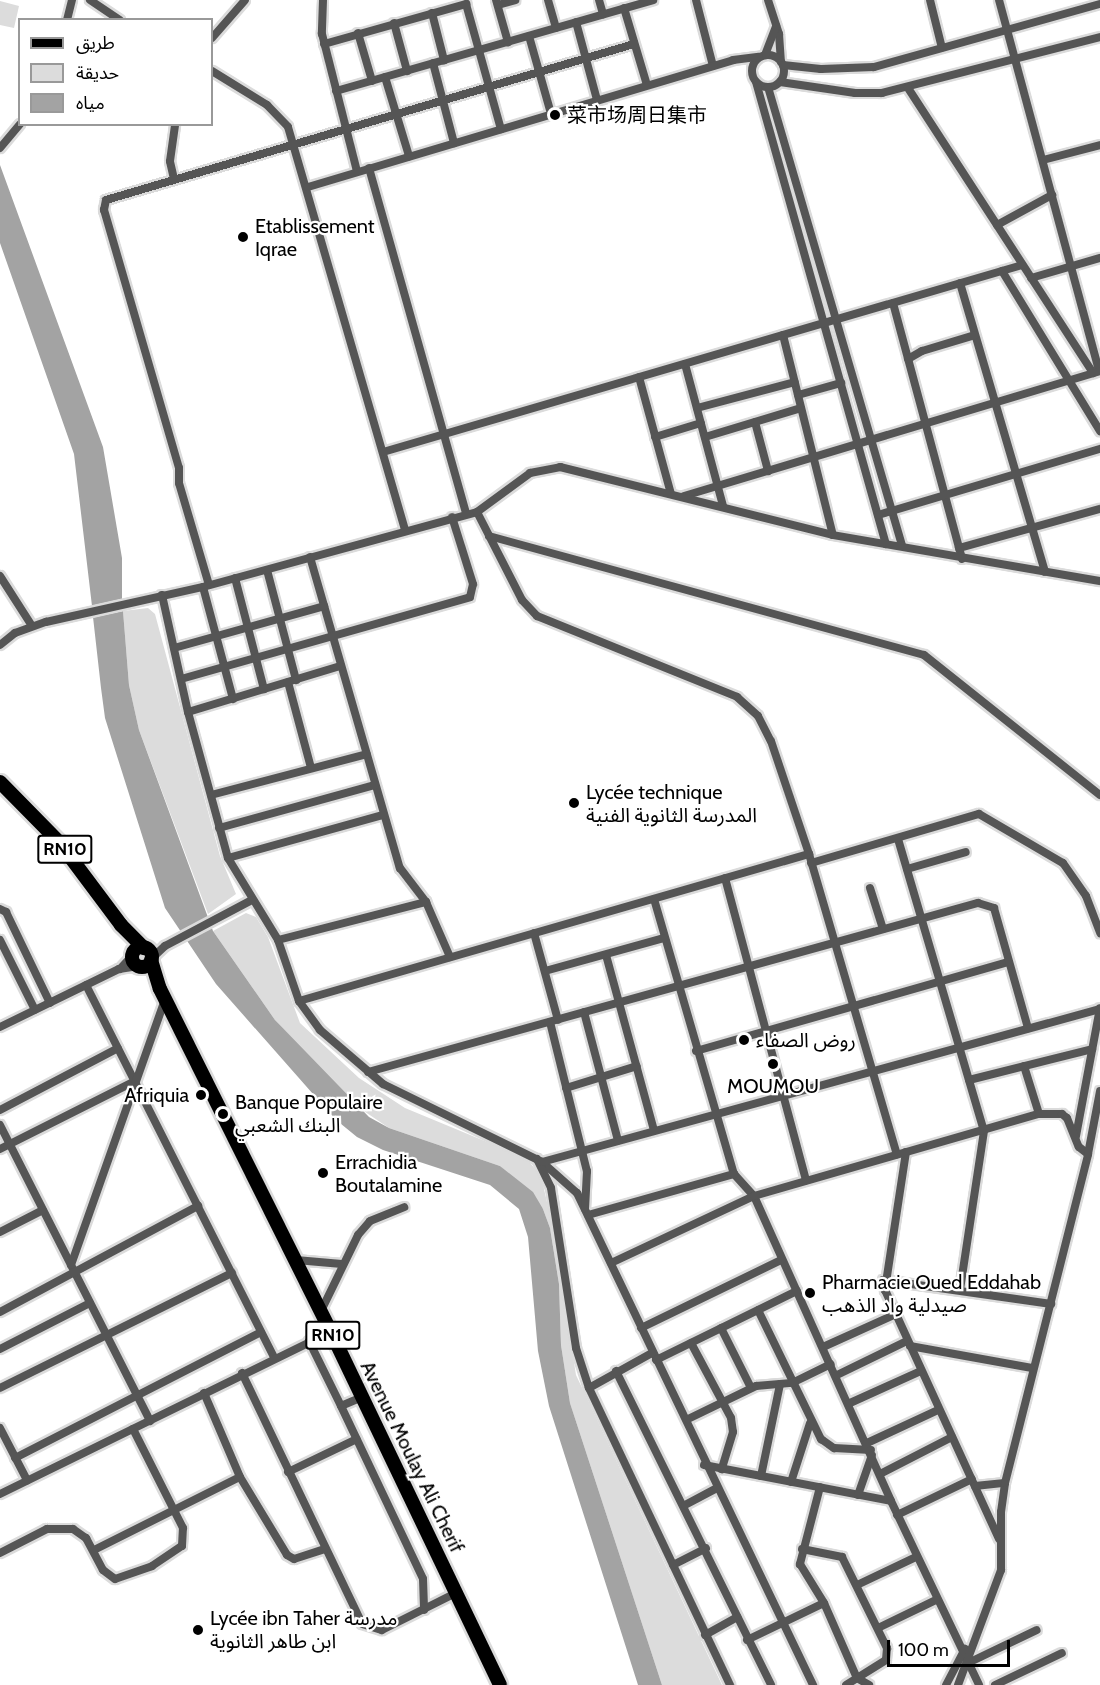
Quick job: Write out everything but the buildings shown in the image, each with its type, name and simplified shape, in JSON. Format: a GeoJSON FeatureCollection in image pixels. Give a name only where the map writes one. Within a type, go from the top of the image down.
{"type":"FeatureCollection","features":[{"type":"Feature","properties":{"kind":"main road","name":"RN10"},"geometry":{"type":"LineString","coordinates":[[0,782],[73,858],[120,925],[163,994]]}},
{"type":"Feature","properties":{"kind":"main road","name":"Avenue Moulay Ali Cherif"},"geometry":{"type":"LineString","coordinates":[[163,994],[296,1260],[500,1685]]}},
{"type":"Feature","properties":{"kind":"street"},"geometry":{"type":"LineString","coordinates":[[68,18],[72,0]]}},
{"type":"Feature","properties":{"kind":"street"},"geometry":{"type":"LineString","coordinates":[[90,0],[117,18]]}},
{"type":"Feature","properties":{"kind":"street"},"geometry":{"type":"LineString","coordinates":[[213,37],[245,0]]}},
{"type":"Feature","properties":{"kind":"street"},"geometry":{"type":"LineString","coordinates":[[323,0],[324,44],[357,171]]}},
{"type":"Feature","properties":{"kind":"street"},"geometry":{"type":"LineString","coordinates":[[440,0],[443,10]]}},
{"type":"Feature","properties":{"kind":"street"},"geometry":{"type":"LineString","coordinates":[[508,42],[497,2],[515,0]]}},
{"type":"Feature","properties":{"kind":"street"},"geometry":{"type":"LineString","coordinates":[[548,0],[556,28]]}},
{"type":"Feature","properties":{"kind":"street"},"geometry":{"type":"LineString","coordinates":[[599,0],[603,14]]}},
{"type":"Feature","properties":{"kind":"street"},"geometry":{"type":"LineString","coordinates":[[336,91],[652,0]]}},
{"type":"Feature","properties":{"kind":"street"},"geometry":{"type":"LineString","coordinates":[[696,0],[713,66]]}},
{"type":"Feature","properties":{"kind":"street"},"geometry":{"type":"LineString","coordinates":[[768,0],[776,26],[782,63],[780,82]]}},
{"type":"Feature","properties":{"kind":"street"},"geometry":{"type":"LineString","coordinates":[[930,0],[942,48]]}},
{"type":"Feature","properties":{"kind":"street"},"geometry":{"type":"LineString","coordinates":[[999,0],[1071,266],[1097,372]]}},
{"type":"Feature","properties":{"kind":"street"},"geometry":{"type":"LineString","coordinates":[[324,44],[466,2],[501,129]]}},
{"type":"Feature","properties":{"kind":"street"},"geometry":{"type":"LineString","coordinates":[[308,187],[733,60],[762,56],[782,63],[821,69],[864,68],[1007,30],[1093,3]]}},
{"type":"Feature","properties":{"kind":"street"},"geometry":{"type":"LineString","coordinates":[[624,8],[647,85]]}},
{"type":"Feature","properties":{"kind":"street"},"geometry":{"type":"LineString","coordinates":[[432,13],[444,60]]}},
{"type":"Feature","properties":{"kind":"street"},"geometry":{"type":"LineString","coordinates":[[576,22],[597,100]]}},
{"type":"Feature","properties":{"kind":"street"},"geometry":{"type":"LineString","coordinates":[[393,23],[407,71]]}},
{"type":"Feature","properties":{"kind":"street"},"geometry":{"type":"LineString","coordinates":[[752,69],[762,56],[776,26]]}},
{"type":"Feature","properties":{"kind":"street"},"geometry":{"type":"LineString","coordinates":[[358,33],[372,81]]}},
{"type":"Feature","properties":{"kind":"street"},"geometry":{"type":"LineString","coordinates":[[530,36],[551,114]]}},
{"type":"Feature","properties":{"kind":"street"},"geometry":{"type":"LineString","coordinates":[[756,82],[768,87],[780,82],[865,94],[908,88],[1100,37]]}},
{"type":"Feature","properties":{"kind":"street"},"geometry":{"type":"LineString","coordinates":[[232,699],[179,483],[179,468],[104,207],[111,197],[634,44]]}},
{"type":"Feature","properties":{"kind":"street"},"geometry":{"type":"LineString","coordinates":[[733,60],[752,69],[886,544]]}},
{"type":"Feature","properties":{"kind":"street"},"geometry":{"type":"LineString","coordinates":[[433,63],[454,143]]}},
{"type":"Feature","properties":{"kind":"street"},"geometry":{"type":"LineString","coordinates":[[213,72],[275,111],[288,127],[308,187],[405,530]]}},
{"type":"Feature","properties":{"kind":"street"},"geometry":{"type":"LineString","coordinates":[[385,77],[409,156]]}},
{"type":"Feature","properties":{"kind":"street"},"geometry":{"type":"LineString","coordinates":[[768,87],[902,546]]}},
{"type":"Feature","properties":{"kind":"street"},"geometry":{"type":"LineString","coordinates":[[908,88],[1022,265],[1097,372]]}},
{"type":"Feature","properties":{"kind":"street"},"geometry":{"type":"LineString","coordinates":[[0,148],[18,126]]}},
{"type":"Feature","properties":{"kind":"street"},"geometry":{"type":"LineString","coordinates":[[174,179],[171,155],[176,126]]}},
{"type":"Feature","properties":{"kind":"street"},"geometry":{"type":"LineString","coordinates":[[1043,160],[1100,145]]}},
{"type":"Feature","properties":{"kind":"street"},"geometry":{"type":"LineString","coordinates":[[369,168],[466,512]]}},
{"type":"Feature","properties":{"kind":"street"},"geometry":{"type":"LineString","coordinates":[[997,225],[1052,195]]}},
{"type":"Feature","properties":{"kind":"street"},"geometry":{"type":"LineString","coordinates":[[1031,278],[1100,258]]}},
{"type":"Feature","properties":{"kind":"street"},"geometry":{"type":"LineString","coordinates":[[383,452],[1022,265]]}},
{"type":"Feature","properties":{"kind":"street"},"geometry":{"type":"LineString","coordinates":[[1002,271],[1100,431]]}},
{"type":"Feature","properties":{"kind":"street"},"geometry":{"type":"LineString","coordinates":[[960,283],[1045,572]]}},
{"type":"Feature","properties":{"kind":"street"},"geometry":{"type":"LineString","coordinates":[[893,303],[962,559]]}},
{"type":"Feature","properties":{"kind":"street"},"geometry":{"type":"LineString","coordinates":[[908,359],[922,351],[975,334]]}},
{"type":"Feature","properties":{"kind":"street"},"geometry":{"type":"LineString","coordinates":[[783,335],[833,535]]}},
{"type":"Feature","properties":{"kind":"street"},"geometry":{"type":"LineString","coordinates":[[685,364],[723,506]]}},
{"type":"Feature","properties":{"kind":"street"},"geometry":{"type":"LineString","coordinates":[[683,497],[1097,372]]}},
{"type":"Feature","properties":{"kind":"street"},"geometry":{"type":"LineString","coordinates":[[639,377],[671,494]]}},
{"type":"Feature","properties":{"kind":"street"},"geometry":{"type":"LineString","coordinates":[[697,408],[795,382]]}},
{"type":"Feature","properties":{"kind":"street"},"geometry":{"type":"LineString","coordinates":[[798,395],[841,383]]}},
{"type":"Feature","properties":{"kind":"street"},"geometry":{"type":"LineString","coordinates":[[705,437],[801,408]]}},
{"type":"Feature","properties":{"kind":"street"},"geometry":{"type":"LineString","coordinates":[[755,422],[768,471]]}},
{"type":"Feature","properties":{"kind":"street"},"geometry":{"type":"LineString","coordinates":[[655,436],[701,423]]}},
{"type":"Feature","properties":{"kind":"street"},"geometry":{"type":"LineString","coordinates":[[878,515],[945,497],[1100,449]]}},
{"type":"Feature","properties":{"kind":"street"},"geometry":{"type":"LineString","coordinates":[[0,645],[32,626],[206,586],[466,512],[477,512],[530,473],[560,466],[833,535],[1100,581]]}},
{"type":"Feature","properties":{"kind":"street"},"geometry":{"type":"LineString","coordinates":[[959,548],[1100,509]]}},
{"type":"Feature","properties":{"kind":"street"},"geometry":{"type":"LineString","coordinates":[[477,512],[522,600],[537,616],[746,702],[771,741],[810,858],[873,1071],[902,1153],[883,1280],[894,1315],[1001,1542]]}},
{"type":"Feature","properties":{"kind":"street"},"geometry":{"type":"LineString","coordinates":[[181,679],[472,596],[473,584],[452,517]]}},
{"type":"Feature","properties":{"kind":"street"},"geometry":{"type":"LineString","coordinates":[[489,536],[924,655],[1100,795]]}},
{"type":"Feature","properties":{"kind":"street"},"geometry":{"type":"LineString","coordinates":[[310,557],[401,873],[426,902],[450,957]]}},
{"type":"Feature","properties":{"kind":"street"},"geometry":{"type":"LineString","coordinates":[[267,570],[288,649],[292,681],[311,768]]}},
{"type":"Feature","properties":{"kind":"street"},"geometry":{"type":"LineString","coordinates":[[0,576],[32,626]]}},
{"type":"Feature","properties":{"kind":"street"},"geometry":{"type":"LineString","coordinates":[[234,578],[264,689]]}},
{"type":"Feature","properties":{"kind":"street"},"geometry":{"type":"LineString","coordinates":[[162,595],[188,712],[228,858],[278,940],[299,1001],[320,1030],[368,1072],[406,1098],[539,1160],[563,1177],[586,1212],[654,1357],[687,1419],[704,1465],[813,1685]]}},
{"type":"Feature","properties":{"kind":"street"},"geometry":{"type":"LineString","coordinates":[[174,648],[324,606]]}},
{"type":"Feature","properties":{"kind":"street"},"geometry":{"type":"LineString","coordinates":[[188,712],[340,666]]}},
{"type":"Feature","properties":{"kind":"street"},"geometry":{"type":"LineString","coordinates":[[211,795],[367,753]]}},
{"type":"Feature","properties":{"kind":"street"},"geometry":{"type":"LineString","coordinates":[[219,828],[375,785]]}},
{"type":"Feature","properties":{"kind":"street"},"geometry":{"type":"LineString","coordinates":[[299,1001],[725,878],[898,838],[978,814],[990,818],[1063,863],[1086,896],[1100,933]]}},
{"type":"Feature","properties":{"kind":"street"},"geometry":{"type":"LineString","coordinates":[[228,858],[383,815]]}},
{"type":"Feature","properties":{"kind":"street"},"geometry":{"type":"LineString","coordinates":[[898,838],[984,1131],[960,1289]]}},
{"type":"Feature","properties":{"kind":"street"},"geometry":{"type":"LineString","coordinates":[[907,869],[966,852]]}},
{"type":"Feature","properties":{"kind":"street"},"geometry":{"type":"LineString","coordinates":[[725,878],[806,1180]]}},
{"type":"Feature","properties":{"kind":"street"},"geometry":{"type":"LineString","coordinates":[[870,888],[883,929]]}},
{"type":"Feature","properties":{"kind":"street"},"geometry":{"type":"LineString","coordinates":[[654,899],[696,1051],[734,1174],[754,1196],[781,1260],[850,1403],[916,1557],[979,1685]]}},
{"type":"Feature","properties":{"kind":"street"},"geometry":{"type":"LineString","coordinates":[[0,1027],[165,946],[252,900]]}},
{"type":"Feature","properties":{"kind":"street"},"geometry":{"type":"LineString","coordinates":[[278,940],[426,902]]}},
{"type":"Feature","properties":{"kind":"street"},"geometry":{"type":"LineString","coordinates":[[368,1072],[978,903],[992,904],[1029,1028]]}},
{"type":"Feature","properties":{"kind":"street"},"geometry":{"type":"LineString","coordinates":[[0,909],[6,912],[50,1002]]}},
{"type":"Feature","properties":{"kind":"street"},"geometry":{"type":"LineString","coordinates":[[534,933],[545,971],[566,1088],[583,1150],[588,1190],[586,1212]]}},
{"type":"Feature","properties":{"kind":"street"},"geometry":{"type":"LineString","coordinates":[[545,971],[664,938]]}},
{"type":"Feature","properties":{"kind":"street"},"geometry":{"type":"LineString","coordinates":[[0,940],[35,1010]]}},
{"type":"Feature","properties":{"kind":"street"},"geometry":{"type":"LineString","coordinates":[[8,956],[23,946]]}},
{"type":"Feature","properties":{"kind":"street"},"geometry":{"type":"LineString","coordinates":[[606,955],[654,1131]]}},
{"type":"Feature","properties":{"kind":"street"},"geometry":{"type":"LineString","coordinates":[[696,1051],[1009,962]]}},
{"type":"Feature","properties":{"kind":"street"},"geometry":{"type":"LineString","coordinates":[[86,985],[274,1357]]}},
{"type":"Feature","properties":{"kind":"street"},"geometry":{"type":"LineString","coordinates":[[73,1268],[136,1083],[163,994]]}},
{"type":"Feature","properties":{"kind":"street"},"geometry":{"type":"LineString","coordinates":[[539,1160],[618,1141],[1100,1009],[1076,1136]]}},
{"type":"Feature","properties":{"kind":"street"},"geometry":{"type":"LineString","coordinates":[[585,1012],[618,1141]]}},
{"type":"Feature","properties":{"kind":"street"},"geometry":{"type":"LineString","coordinates":[[0,1110],[118,1048]]}},
{"type":"Feature","properties":{"kind":"street"},"geometry":{"type":"LineString","coordinates":[[969,1080],[1092,1049]]}},
{"type":"Feature","properties":{"kind":"street"},"geometry":{"type":"LineString","coordinates":[[566,1088],[637,1066]]}},
{"type":"Feature","properties":{"kind":"street"},"geometry":{"type":"LineString","coordinates":[[1024,1066],[1039,1114]]}},
{"type":"Feature","properties":{"kind":"street"},"geometry":{"type":"LineString","coordinates":[[0,1149],[136,1083]]}},
{"type":"Feature","properties":{"kind":"street"},"geometry":{"type":"LineString","coordinates":[[958,1685],[968,1663],[974,1636],[998,1580],[1005,1483],[1032,1368],[1051,1304],[1088,1154],[1100,1091]]}},
{"type":"Feature","properties":{"kind":"street"},"geometry":{"type":"LineString","coordinates":[[610,1263],[754,1196],[1039,1114],[1062,1114],[1076,1136],[1079,1147],[1088,1154]]}},
{"type":"Feature","properties":{"kind":"street"},"geometry":{"type":"LineString","coordinates":[[0,1125],[150,1421]]}},
{"type":"Feature","properties":{"kind":"street"},"geometry":{"type":"LineString","coordinates":[[539,1160],[551,1188],[576,1348],[589,1388],[730,1685]]}},
{"type":"Feature","properties":{"kind":"street"},"geometry":{"type":"LineString","coordinates":[[586,1212],[734,1174]]}},
{"type":"Feature","properties":{"kind":"street"},"geometry":{"type":"LineString","coordinates":[[0,1312],[73,1268],[198,1206]]}},
{"type":"Feature","properties":{"kind":"street"},"geometry":{"type":"LineString","coordinates":[[320,1312],[342,1264],[370,1221],[404,1207]]}},
{"type":"Feature","properties":{"kind":"street"},"geometry":{"type":"LineString","coordinates":[[0,1232],[43,1210]]}},
{"type":"Feature","properties":{"kind":"street"},"geometry":{"type":"LineString","coordinates":[[296,1260],[342,1264]]}},
{"type":"Feature","properties":{"kind":"street"},"geometry":{"type":"LineString","coordinates":[[641,1328],[781,1260]]}},
{"type":"Feature","properties":{"kind":"street"},"geometry":{"type":"LineString","coordinates":[[0,1388],[232,1273]]}},
{"type":"Feature","properties":{"kind":"street"},"geometry":{"type":"LineString","coordinates":[[883,1280],[960,1289],[1051,1304]]}},
{"type":"Feature","properties":{"kind":"street"},"geometry":{"type":"LineString","coordinates":[[589,1388],[616,1371],[691,1343],[797,1291]]}},
{"type":"Feature","properties":{"kind":"street"},"geometry":{"type":"LineString","coordinates":[[0,1349],[90,1304]]}},
{"type":"Feature","properties":{"kind":"street"},"geometry":{"type":"LineString","coordinates":[[758,1310],[810,1423],[828,1447],[870,1450],[938,1410]]}},
{"type":"Feature","properties":{"kind":"street"},"geometry":{"type":"LineString","coordinates":[[823,1347],[894,1315]]}},
{"type":"Feature","properties":{"kind":"street"},"geometry":{"type":"LineString","coordinates":[[721,1328],[751,1388]]}},
{"type":"Feature","properties":{"kind":"street"},"geometry":{"type":"LineString","coordinates":[[15,1458],[261,1332]]}},
{"type":"Feature","properties":{"kind":"street"},"geometry":{"type":"LineString","coordinates":[[0,1494],[274,1357],[331,1332]]}},
{"type":"Feature","properties":{"kind":"street"},"geometry":{"type":"LineString","coordinates":[[309,1341],[423,1579],[424,1610]]}},
{"type":"Feature","properties":{"kind":"street"},"geometry":{"type":"LineString","coordinates":[[691,1343],[721,1402],[729,1412],[733,1432],[722,1469]]}},
{"type":"Feature","properties":{"kind":"street"},"geometry":{"type":"LineString","coordinates":[[837,1376],[909,1343],[1032,1368]]}},
{"type":"Feature","properties":{"kind":"street"},"geometry":{"type":"LineString","coordinates":[[687,1419],[751,1388],[792,1383],[831,1364]]}},
{"type":"Feature","properties":{"kind":"street"},"geometry":{"type":"LineString","coordinates":[[616,1371],[685,1505],[747,1640],[771,1685]]}},
{"type":"Feature","properties":{"kind":"street"},"geometry":{"type":"LineString","coordinates":[[850,1403],[921,1371]]}},
{"type":"Feature","properties":{"kind":"street"},"geometry":{"type":"LineString","coordinates":[[243,1373],[324,1549],[362,1624],[382,1630],[456,1593]]}},
{"type":"Feature","properties":{"kind":"street"},"geometry":{"type":"LineString","coordinates":[[761,1476],[780,1384]]}},
{"type":"Feature","properties":{"kind":"street"},"geometry":{"type":"LineString","coordinates":[[204,1393],[240,1477],[286,1555],[294,1559],[324,1549]]}},
{"type":"Feature","properties":{"kind":"street"},"geometry":{"type":"LineString","coordinates":[[341,1406],[362,1397]]}},
{"type":"Feature","properties":{"kind":"street"},"geometry":{"type":"LineString","coordinates":[[791,1482],[810,1423]]}},
{"type":"Feature","properties":{"kind":"street"},"geometry":{"type":"LineString","coordinates":[[0,1428],[27,1480]]}},
{"type":"Feature","properties":{"kind":"street"},"geometry":{"type":"LineString","coordinates":[[0,1553],[47,1529],[63,1527],[86,1538],[103,1570],[115,1579],[152,1566],[182,1546],[183,1528],[133,1429]]}},
{"type":"Feature","properties":{"kind":"street"},"geometry":{"type":"LineString","coordinates":[[880,1474],[952,1437]]}},
{"type":"Feature","properties":{"kind":"street"},"geometry":{"type":"LineString","coordinates":[[288,1472],[357,1439]]}},
{"type":"Feature","properties":{"kind":"street"},"geometry":{"type":"LineString","coordinates":[[858,1495],[870,1450]]}},
{"type":"Feature","properties":{"kind":"street"},"geometry":{"type":"LineString","coordinates":[[704,1465],[891,1501]]}},
{"type":"Feature","properties":{"kind":"street"},"geometry":{"type":"LineString","coordinates":[[94,1550],[240,1477]]}},
{"type":"Feature","properties":{"kind":"street"},"geometry":{"type":"LineString","coordinates":[[897,1515],[973,1483],[1005,1483]]}},
{"type":"Feature","properties":{"kind":"street"},"geometry":{"type":"LineString","coordinates":[[685,1505],[717,1488]]}},
{"type":"Feature","properties":{"kind":"street"},"geometry":{"type":"LineString","coordinates":[[820,1488],[802,1549],[800,1564],[824,1603],[857,1678],[869,1685]]}},
{"type":"Feature","properties":{"kind":"street"},"geometry":{"type":"LineString","coordinates":[[674,1564],[706,1548]]}},
{"type":"Feature","properties":{"kind":"street"},"geometry":{"type":"LineString","coordinates":[[802,1549],[838,1554],[857,1585],[878,1628],[888,1656],[846,1685]]}},
{"type":"Feature","properties":{"kind":"street"},"geometry":{"type":"LineString","coordinates":[[857,1585],[916,1557]]}},
{"type":"Feature","properties":{"kind":"street"},"geometry":{"type":"LineString","coordinates":[[878,1628],[936,1600]]}},
{"type":"Feature","properties":{"kind":"street"},"geometry":{"type":"LineString","coordinates":[[747,1640],[824,1603]]}},
{"type":"Feature","properties":{"kind":"street"},"geometry":{"type":"LineString","coordinates":[[705,1635],[737,1617]]}},
{"type":"Feature","properties":{"kind":"street"},"geometry":{"type":"LineString","coordinates":[[968,1663],[1037,1629]]}},
{"type":"Feature","properties":{"kind":"street"},"geometry":{"type":"LineString","coordinates":[[946,1685],[974,1636]]}},
{"type":"Feature","properties":{"kind":"street"},"geometry":{"type":"LineString","coordinates":[[995,1685],[1062,1653]]}},
{"type":"Feature","properties":{"kind":"green space"},"geometry":{"type":"Polygon","coordinates":[[[0,1],[19,6],[14,28],[0,25],[0,1]]]}},
{"type":"Feature","properties":{"kind":"green space"},"geometry":{"type":"Polygon","coordinates":[[[148,608],[155,614],[220,856],[236,894],[208,914],[139,730],[129,685],[123,611],[148,608]]]}},
{"type":"Feature","properties":{"kind":"green space"},"geometry":{"type":"Polygon","coordinates":[[[246,913],[256,917],[268,937],[300,1023],[359,1078],[405,1108],[526,1158],[541,1176],[553,1228],[576,1375],[722,1685],[662,1685],[570,1403],[561,1345],[559,1284],[550,1228],[543,1209],[500,1166],[389,1128],[349,1101],[275,1020],[213,931],[246,913]]]}},
{"type":"Feature","properties":{"kind":"water"},"geometry":{"type":"Polygon","coordinates":[[[0,165],[103,447],[122,558],[122,599],[92,606],[74,454],[0,243],[0,165]]]}},
{"type":"Feature","properties":{"kind":"water"},"geometry":{"type":"Polygon","coordinates":[[[123,611],[129,685],[139,730],[213,931],[275,1020],[369,1117],[389,1128],[500,1166],[533,1192],[543,1209],[550,1228],[559,1284],[561,1345],[570,1403],[662,1685],[638,1685],[549,1406],[538,1351],[528,1237],[519,1209],[490,1185],[383,1150],[357,1137],[335,1119],[216,984],[165,908],[105,718],[93,617],[123,611]]]}},
{"type":"Feature","properties":{"kind":"place","name":"菜市场周日集市"},"geometry":{"type":"Point","coordinates":[555,115]}},
{"type":"Feature","properties":{"kind":"place","name":"Etablissement Iqrae"},"geometry":{"type":"Point","coordinates":[243,237]}},
{"type":"Feature","properties":{"kind":"place","name":"Lycée technique المدرسة الثانوية الفنية"},"geometry":{"type":"Point","coordinates":[574,803]}},
{"type":"Feature","properties":{"kind":"place","name":"روض الصفاء"},"geometry":{"type":"Point","coordinates":[744,1040]}},
{"type":"Feature","properties":{"kind":"place","name":"MOUMOU"},"geometry":{"type":"Point","coordinates":[773,1064]}},
{"type":"Feature","properties":{"kind":"place","name":"Afriquia"},"geometry":{"type":"Point","coordinates":[201,1095]}},
{"type":"Feature","properties":{"kind":"place","name":"Banque Populaire البنك الشعبي"},"geometry":{"type":"Point","coordinates":[223,1114]}},
{"type":"Feature","properties":{"kind":"place","name":"Errachidia Boutalamine"},"geometry":{"type":"Point","coordinates":[323,1173]}},
{"type":"Feature","properties":{"kind":"place","name":"Pharmacie Oued Eddahab صيدلية واد الذهب"},"geometry":{"type":"Point","coordinates":[810,1293]}},
{"type":"Feature","properties":{"kind":"place","name":"Lycée ibn Taher مدرسة ابن طاهر الثانوية"},"geometry":{"type":"Point","coordinates":[198,1630]}}]}
